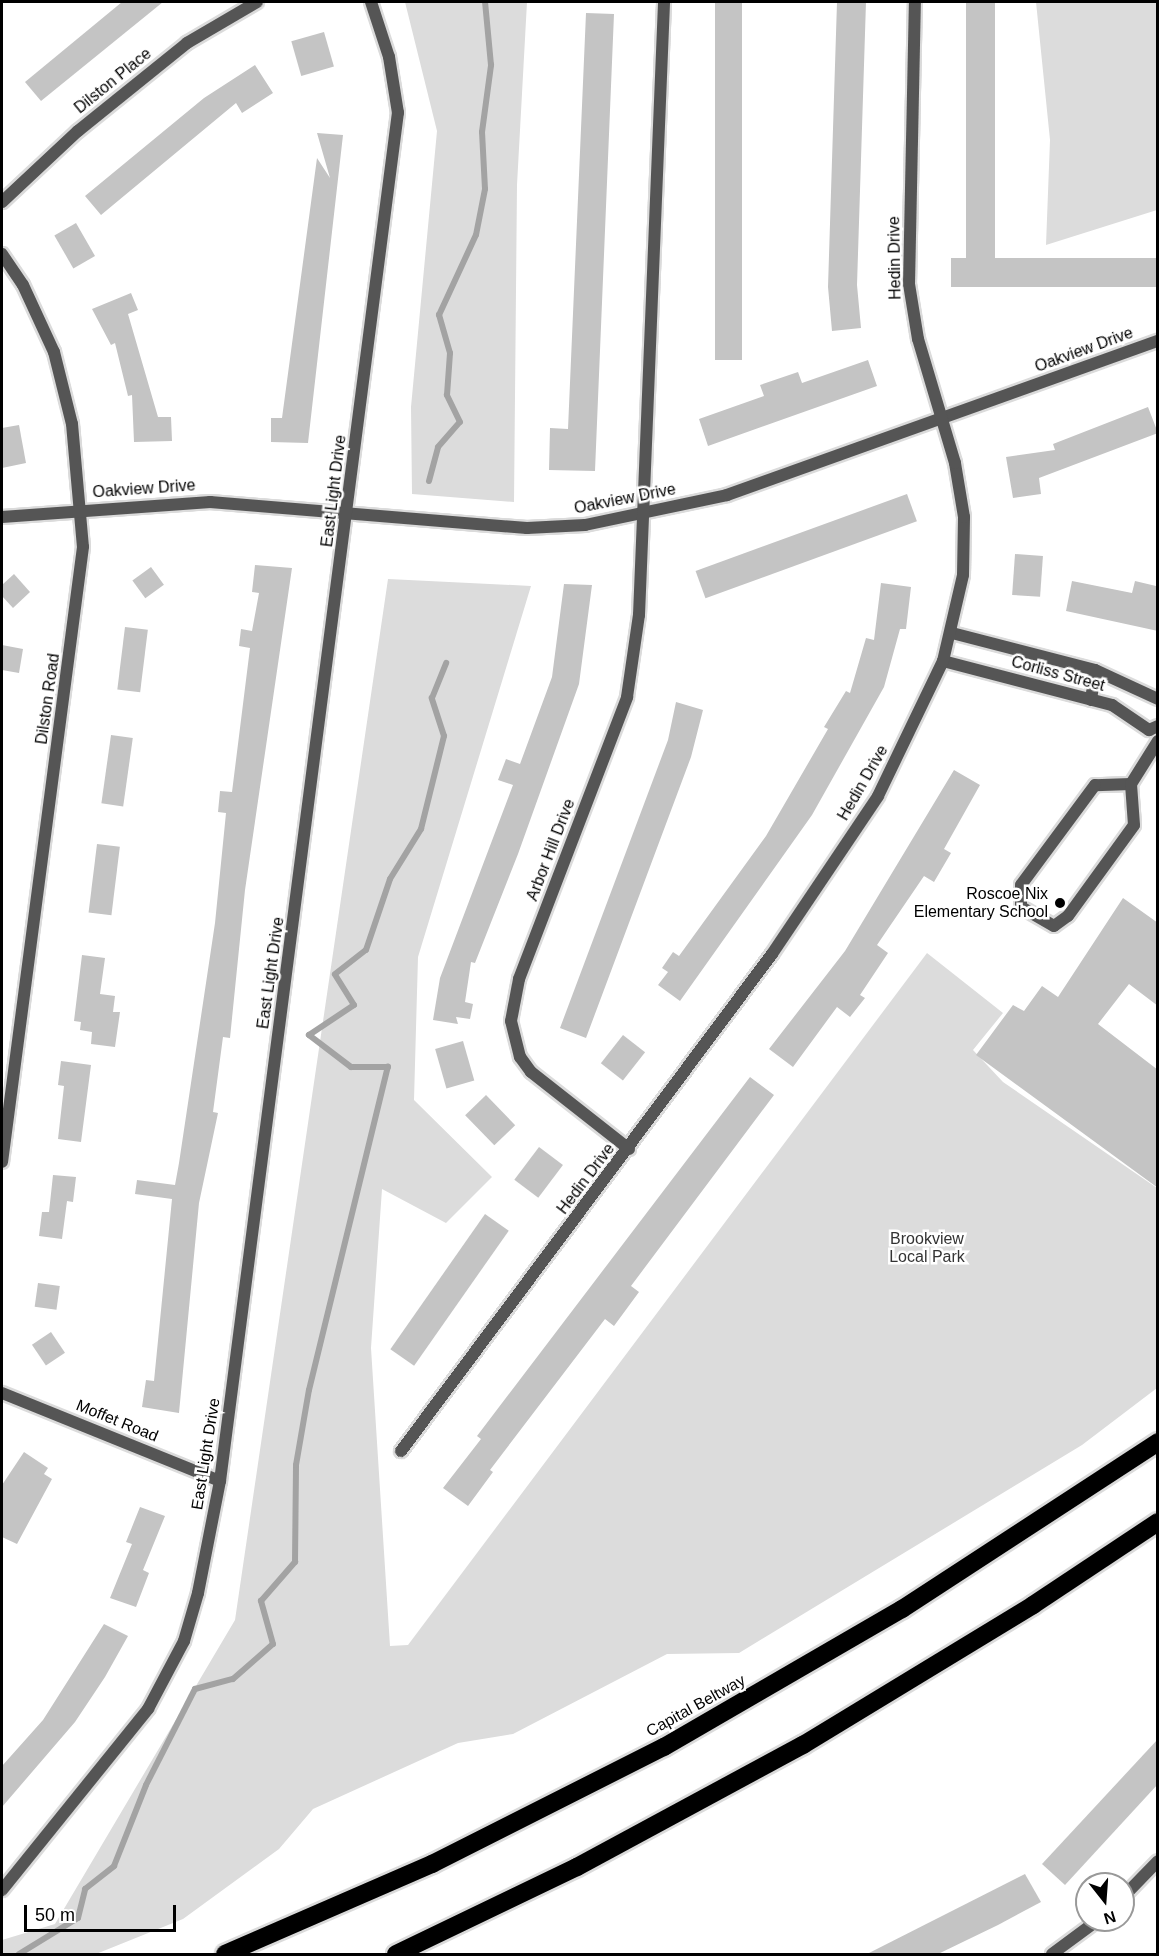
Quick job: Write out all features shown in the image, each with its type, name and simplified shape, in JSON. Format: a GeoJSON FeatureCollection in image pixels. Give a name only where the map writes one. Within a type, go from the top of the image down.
{"type":"FeatureCollection","features":[{"type":"Feature","properties":{"kind":"highway","name":"Capital Beltway"},"geometry":{"type":"LineString","coordinates":[[225,1954],[432,1864],[674,1742],[912,1603],[1158,1443]]}},
{"type":"Feature","properties":{"kind":"highway"},"geometry":{"type":"LineString","coordinates":[[396,1954],[578,1867],[804,1745],[1014,1617],[1158,1522]]}},
{"type":"Feature","properties":{"kind":"street","name":"Dilston Place"},"geometry":{"type":"LineString","coordinates":[[2,202],[78,131],[187,43],[257,2]]}},
{"type":"Feature","properties":{"kind":"street","name":"East Light Drive"},"geometry":{"type":"LineString","coordinates":[[2,1890],[148,1709],[183,1641],[198,1593],[220,1481],[349,510],[398,113],[389,57],[371,2]]}},
{"type":"Feature","properties":{"kind":"street"},"geometry":{"type":"LineString","coordinates":[[644,514],[664,2]]}},
{"type":"Feature","properties":{"kind":"street","name":"Hedin Drive"},"geometry":{"type":"LineString","coordinates":[[401,1451],[629,1149],[772,954],[878,796],[943,661],[952,633],[963,575],[964,518],[955,463],[918,339],[909,284],[915,2]]}},
{"type":"Feature","properties":{"kind":"street","name":"Dilston Road"},"geometry":{"type":"LineString","coordinates":[[2,254],[23,285],[54,352],[72,424],[80,510],[78,594],[2,1162]]}},
{"type":"Feature","properties":{"kind":"street","name":"Oakview Drive"},"geometry":{"type":"LineString","coordinates":[[2,518],[80,510],[210,502],[349,510],[527,528],[585,525],[728,495],[1158,341]]}},
{"type":"Feature","properties":{"kind":"street","name":"Arbor Hill Drive"},"geometry":{"type":"LineString","coordinates":[[629,1149],[531,1072],[520,1057],[511,1021],[519,979],[627,697],[639,615],[644,514]]}},
{"type":"Feature","properties":{"kind":"street","name":"Corliss Street"},"geometry":{"type":"LineString","coordinates":[[952,633],[1095,670],[1158,699]]}},
{"type":"Feature","properties":{"kind":"street","name":"Corliss Street"},"geometry":{"type":"LineString","coordinates":[[943,661],[1112,705],[1149,730],[1158,726]]}},
{"type":"Feature","properties":{"kind":"street"},"geometry":{"type":"LineString","coordinates":[[1091,700],[1095,670]]}},
{"type":"Feature","properties":{"kind":"street"},"geometry":{"type":"LineString","coordinates":[[1131,784],[1095,785],[1021,885],[1021,907],[1054,926],[1068,916],[1134,825],[1131,784],[1158,741]]}},
{"type":"Feature","properties":{"kind":"street","name":"Moffet Road"},"geometry":{"type":"LineString","coordinates":[[2,1393],[220,1481]]}},
{"type":"Feature","properties":{"kind":"street"},"geometry":{"type":"LineString","coordinates":[[1135,1884],[1158,1860]]}},
{"type":"Feature","properties":{"kind":"street"},"geometry":{"type":"LineString","coordinates":[[1052,1954],[1082,1932]]}},
{"type":"Feature","properties":{"kind":"green space"},"geometry":{"type":"Polygon","coordinates":[[[405,2],[527,2],[517,185],[514,502],[412,494],[411,407],[437,131],[405,2]]]}},
{"type":"Feature","properties":{"kind":"green space"},"geometry":{"type":"Polygon","coordinates":[[[1036,2],[1158,2],[1157,210],[1046,245],[1050,140],[1036,2]]]}},
{"type":"Feature","properties":{"kind":"green space","name":"Brookview Local Park"},"geometry":{"type":"Polygon","coordinates":[[[388,579],[531,586],[418,957],[414,1100],[492,1177],[446,1223],[382,1189],[371,1348],[390,1646],[408,1645],[927,953],[1003,1013],[973,1050],[1003,1082],[1157,1188],[1157,1388],[1082,1445],[739,1653],[667,1654],[513,1734],[458,1743],[313,1809],[279,1849],[183,1919],[96,1954],[2,1954],[2,1940],[55,1924],[235,1620],[388,579]]]}},
{"type":"Feature","properties":{"kind":"building"},"geometry":{"type":"Polygon","coordinates":[[[122,2],[163,2],[41,101],[25,82],[122,2]]]}},
{"type":"Feature","properties":{"kind":"building"},"geometry":{"type":"Polygon","coordinates":[[[715,2],[742,2],[742,360],[715,360],[715,2]]]}},
{"type":"Feature","properties":{"kind":"building"},"geometry":{"type":"Polygon","coordinates":[[[837,2],[866,2],[857,285],[861,328],[832,331],[828,287],[837,2]]]}},
{"type":"Feature","properties":{"kind":"building"},"geometry":{"type":"Polygon","coordinates":[[[966,2],[995,2],[995,275],[966,275],[966,2]]]}},
{"type":"Feature","properties":{"kind":"building"},"geometry":{"type":"Polygon","coordinates":[[[586,13],[614,14],[595,471],[549,470],[550,428],[568,429],[586,13]]]}},
{"type":"Feature","properties":{"kind":"building"},"geometry":{"type":"Polygon","coordinates":[[[324,32],[334,67],[301,76],[291,41],[324,32]]]}},
{"type":"Feature","properties":{"kind":"building"},"geometry":{"type":"Polygon","coordinates":[[[255,65],[273,93],[242,113],[236,103],[101,215],[85,196],[204,98],[255,65]]]}},
{"type":"Feature","properties":{"kind":"building"},"geometry":{"type":"Polygon","coordinates":[[[317,133],[343,135],[308,443],[271,442],[271,418],[282,418],[317,158],[330,178],[317,133]]]}},
{"type":"Feature","properties":{"kind":"building"},"geometry":{"type":"Polygon","coordinates":[[[76,223],[95,256],[73,268],[54,236],[76,223]]]}},
{"type":"Feature","properties":{"kind":"building"},"geometry":{"type":"Polygon","coordinates":[[[951,258],[1158,258],[1158,287],[951,287],[951,258]]]}},
{"type":"Feature","properties":{"kind":"building"},"geometry":{"type":"Polygon","coordinates":[[[131,293],[138,310],[128,314],[158,417],[171,417],[172,441],[134,442],[132,395],[128,396],[115,343],[111,345],[92,309],[131,293]]]}},
{"type":"Feature","properties":{"kind":"building"},"geometry":{"type":"Polygon","coordinates":[[[868,360],[877,386],[708,446],[699,419],[764,396],[760,385],[798,372],[802,383],[868,360]]]}},
{"type":"Feature","properties":{"kind":"building"},"geometry":{"type":"Polygon","coordinates":[[[1148,407],[1158,433],[1039,478],[1041,494],[1013,498],[1006,457],[1055,450],[1053,444],[1148,407]]]}},
{"type":"Feature","properties":{"kind":"building"},"geometry":{"type":"Polygon","coordinates":[[[19,425],[26,463],[2,468],[2,428],[19,425]]]}},
{"type":"Feature","properties":{"kind":"building"},"geometry":{"type":"Polygon","coordinates":[[[907,494],[917,521],[705,598],[696,571],[907,494]]]}},
{"type":"Feature","properties":{"kind":"building"},"geometry":{"type":"Polygon","coordinates":[[[1015,554],[1043,556],[1040,597],[1012,595],[1015,554]]]}},
{"type":"Feature","properties":{"kind":"building"},"geometry":{"type":"Polygon","coordinates":[[[255,565],[292,568],[245,890],[230,1038],[223,1037],[213,1112],[218,1113],[199,1203],[179,1413],[142,1407],[146,1380],[154,1381],[172,1199],[135,1194],[137,1180],[175,1185],[215,923],[226,813],[218,812],[220,791],[232,792],[250,648],[239,646],[241,629],[252,631],[259,593],[252,592],[255,565]]]}},
{"type":"Feature","properties":{"kind":"building"},"geometry":{"type":"Polygon","coordinates":[[[151,567],[164,585],[145,598],[132,581],[151,567]]]}},
{"type":"Feature","properties":{"kind":"building"},"geometry":{"type":"Polygon","coordinates":[[[14,574],[30,592],[13,608],[2,596],[2,585],[14,574]]]}},
{"type":"Feature","properties":{"kind":"building"},"geometry":{"type":"Polygon","coordinates":[[[1072,581],[1132,593],[1135,581],[1156,586],[1158,631],[1066,611],[1072,581]]]}},
{"type":"Feature","properties":{"kind":"building"},"geometry":{"type":"Polygon","coordinates":[[[881,583],[911,587],[906,629],[900,629],[884,687],[812,815],[680,1001],[658,985],[668,972],[662,968],[673,952],[679,956],[766,836],[828,729],[824,727],[846,691],[850,693],[866,638],[874,640],[881,583]]]}},
{"type":"Feature","properties":{"kind":"building"},"geometry":{"type":"Polygon","coordinates":[[[564,584],[592,585],[579,684],[518,854],[475,963],[471,962],[465,1002],[473,1004],[470,1019],[456,1017],[458,1024],[433,1020],[440,978],[513,785],[498,780],[506,759],[520,764],[552,677],[564,584]]]}},
{"type":"Feature","properties":{"kind":"building"},"geometry":{"type":"Polygon","coordinates":[[[125,627],[148,630],[140,692],[117,690],[125,627]]]}},
{"type":"Feature","properties":{"kind":"building"},"geometry":{"type":"Polygon","coordinates":[[[2,645],[23,649],[19,673],[2,670],[2,645]]]}},
{"type":"Feature","properties":{"kind":"building"},"geometry":{"type":"Polygon","coordinates":[[[676,702],[703,710],[691,757],[586,1038],[560,1028],[668,740],[676,702]]]}},
{"type":"Feature","properties":{"kind":"building"},"geometry":{"type":"Polygon","coordinates":[[[111,735],[133,738],[123,806],[101,803],[111,735]]]}},
{"type":"Feature","properties":{"kind":"building"},"geometry":{"type":"Polygon","coordinates":[[[954,770],[980,785],[944,849],[951,853],[934,882],[924,876],[877,945],[888,953],[860,995],[865,998],[850,1017],[837,1007],[793,1067],[769,1049],[845,951],[954,770]]]}},
{"type":"Feature","properties":{"kind":"building"},"geometry":{"type":"Polygon","coordinates":[[[97,844],[120,847],[111,915],[89,912],[97,844]]]}},
{"type":"Feature","properties":{"kind":"building"},"geometry":{"type":"Polygon","coordinates":[[[1123,898],[1158,923],[1158,1006],[1129,984],[1098,1024],[1158,1070],[1158,1188],[976,1055],[1013,1005],[1024,1011],[1042,986],[1058,997],[1123,898]]]}},
{"type":"Feature","properties":{"kind":"building"},"geometry":{"type":"Polygon","coordinates":[[[82,955],[105,958],[100,994],[115,996],[113,1012],[120,1012],[115,1047],[91,1044],[92,1032],[80,1030],[81,1022],[74,1021],[82,955]]]}},
{"type":"Feature","properties":{"kind":"building"},"geometry":{"type":"Polygon","coordinates":[[[623,1035],[645,1052],[623,1081],[601,1063],[623,1035]]]}},
{"type":"Feature","properties":{"kind":"building"},"geometry":{"type":"Polygon","coordinates":[[[463,1041],[474,1080],[446,1088],[435,1049],[463,1041]]]}},
{"type":"Feature","properties":{"kind":"building"},"geometry":{"type":"Polygon","coordinates":[[[61,1061],[91,1065],[81,1142],[58,1139],[64,1086],[58,1085],[61,1061]]]}},
{"type":"Feature","properties":{"kind":"building"},"geometry":{"type":"Polygon","coordinates":[[[750,1077],[774,1095],[631,1286],[639,1292],[614,1326],[605,1319],[490,1470],[493,1472],[468,1506],[443,1488],[481,1439],[477,1436],[750,1077]]]}},
{"type":"Feature","properties":{"kind":"building"},"geometry":{"type":"Polygon","coordinates":[[[486,1095],[515,1125],[494,1145],[465,1115],[486,1095]]]}},
{"type":"Feature","properties":{"kind":"building"},"geometry":{"type":"Polygon","coordinates":[[[539,1147],[563,1165],[538,1198],[514,1180],[539,1147]]]}},
{"type":"Feature","properties":{"kind":"building"},"geometry":{"type":"Polygon","coordinates":[[[53,1175],[76,1177],[73,1202],[67,1201],[62,1239],[39,1236],[42,1212],[49,1212],[53,1175]]]}},
{"type":"Feature","properties":{"kind":"building"},"geometry":{"type":"Polygon","coordinates":[[[485,1214],[509,1231],[414,1366],[390,1349],[485,1214]]]}},
{"type":"Feature","properties":{"kind":"building"},"geometry":{"type":"Polygon","coordinates":[[[38,1283],[60,1286],[56,1310],[35,1307],[38,1283]]]}},
{"type":"Feature","properties":{"kind":"building"},"geometry":{"type":"Polygon","coordinates":[[[51,1332],[65,1353],[46,1366],[32,1345],[51,1332]]]}},
{"type":"Feature","properties":{"kind":"building"},"geometry":{"type":"Polygon","coordinates":[[[24,1452],[48,1468],[44,1474],[52,1479],[17,1544],[2,1537],[2,1485],[24,1452]]]}},
{"type":"Feature","properties":{"kind":"building"},"geometry":{"type":"Polygon","coordinates":[[[140,1507],[165,1516],[143,1570],[149,1573],[136,1607],[110,1598],[132,1544],[126,1542],[140,1507]]]}},
{"type":"Feature","properties":{"kind":"building"},"geometry":{"type":"Polygon","coordinates":[[[104,1624],[128,1636],[105,1677],[75,1722],[2,1807],[2,1766],[43,1720],[104,1624]]]}},
{"type":"Feature","properties":{"kind":"building"},"geometry":{"type":"Polygon","coordinates":[[[1158,1739],[1158,1784],[1065,1885],[1042,1864],[1158,1739]]]}},
{"type":"Feature","properties":{"kind":"building"},"geometry":{"type":"Polygon","coordinates":[[[1025,1874],[1041,1902],[998,1925],[938,1954],[867,1954],[1025,1874]]]}},
{"type":"Feature","properties":{"kind":"waterway"},"geometry":{"type":"LineString","coordinates":[[429,481],[438,447],[460,422],[447,395],[450,353],[439,315],[476,235],[485,189],[482,132],[491,65],[485,2]]}},
{"type":"Feature","properties":{"kind":"waterway"},"geometry":{"type":"LineString","coordinates":[[19,1954],[78,1918],[85,1889],[114,1866],[146,1785],[195,1689],[233,1679],[273,1644],[261,1601],[295,1562],[296,1465],[309,1390],[388,1067],[351,1067],[309,1035],[354,1005],[335,974],[366,950],[390,879],[421,829],[444,736],[432,698],[446,663]]}},
{"type":"Feature","properties":{"kind":"place","name":"Roscoe Nix Elementary School"},"geometry":{"type":"Point","coordinates":[1060,903]}}]}
